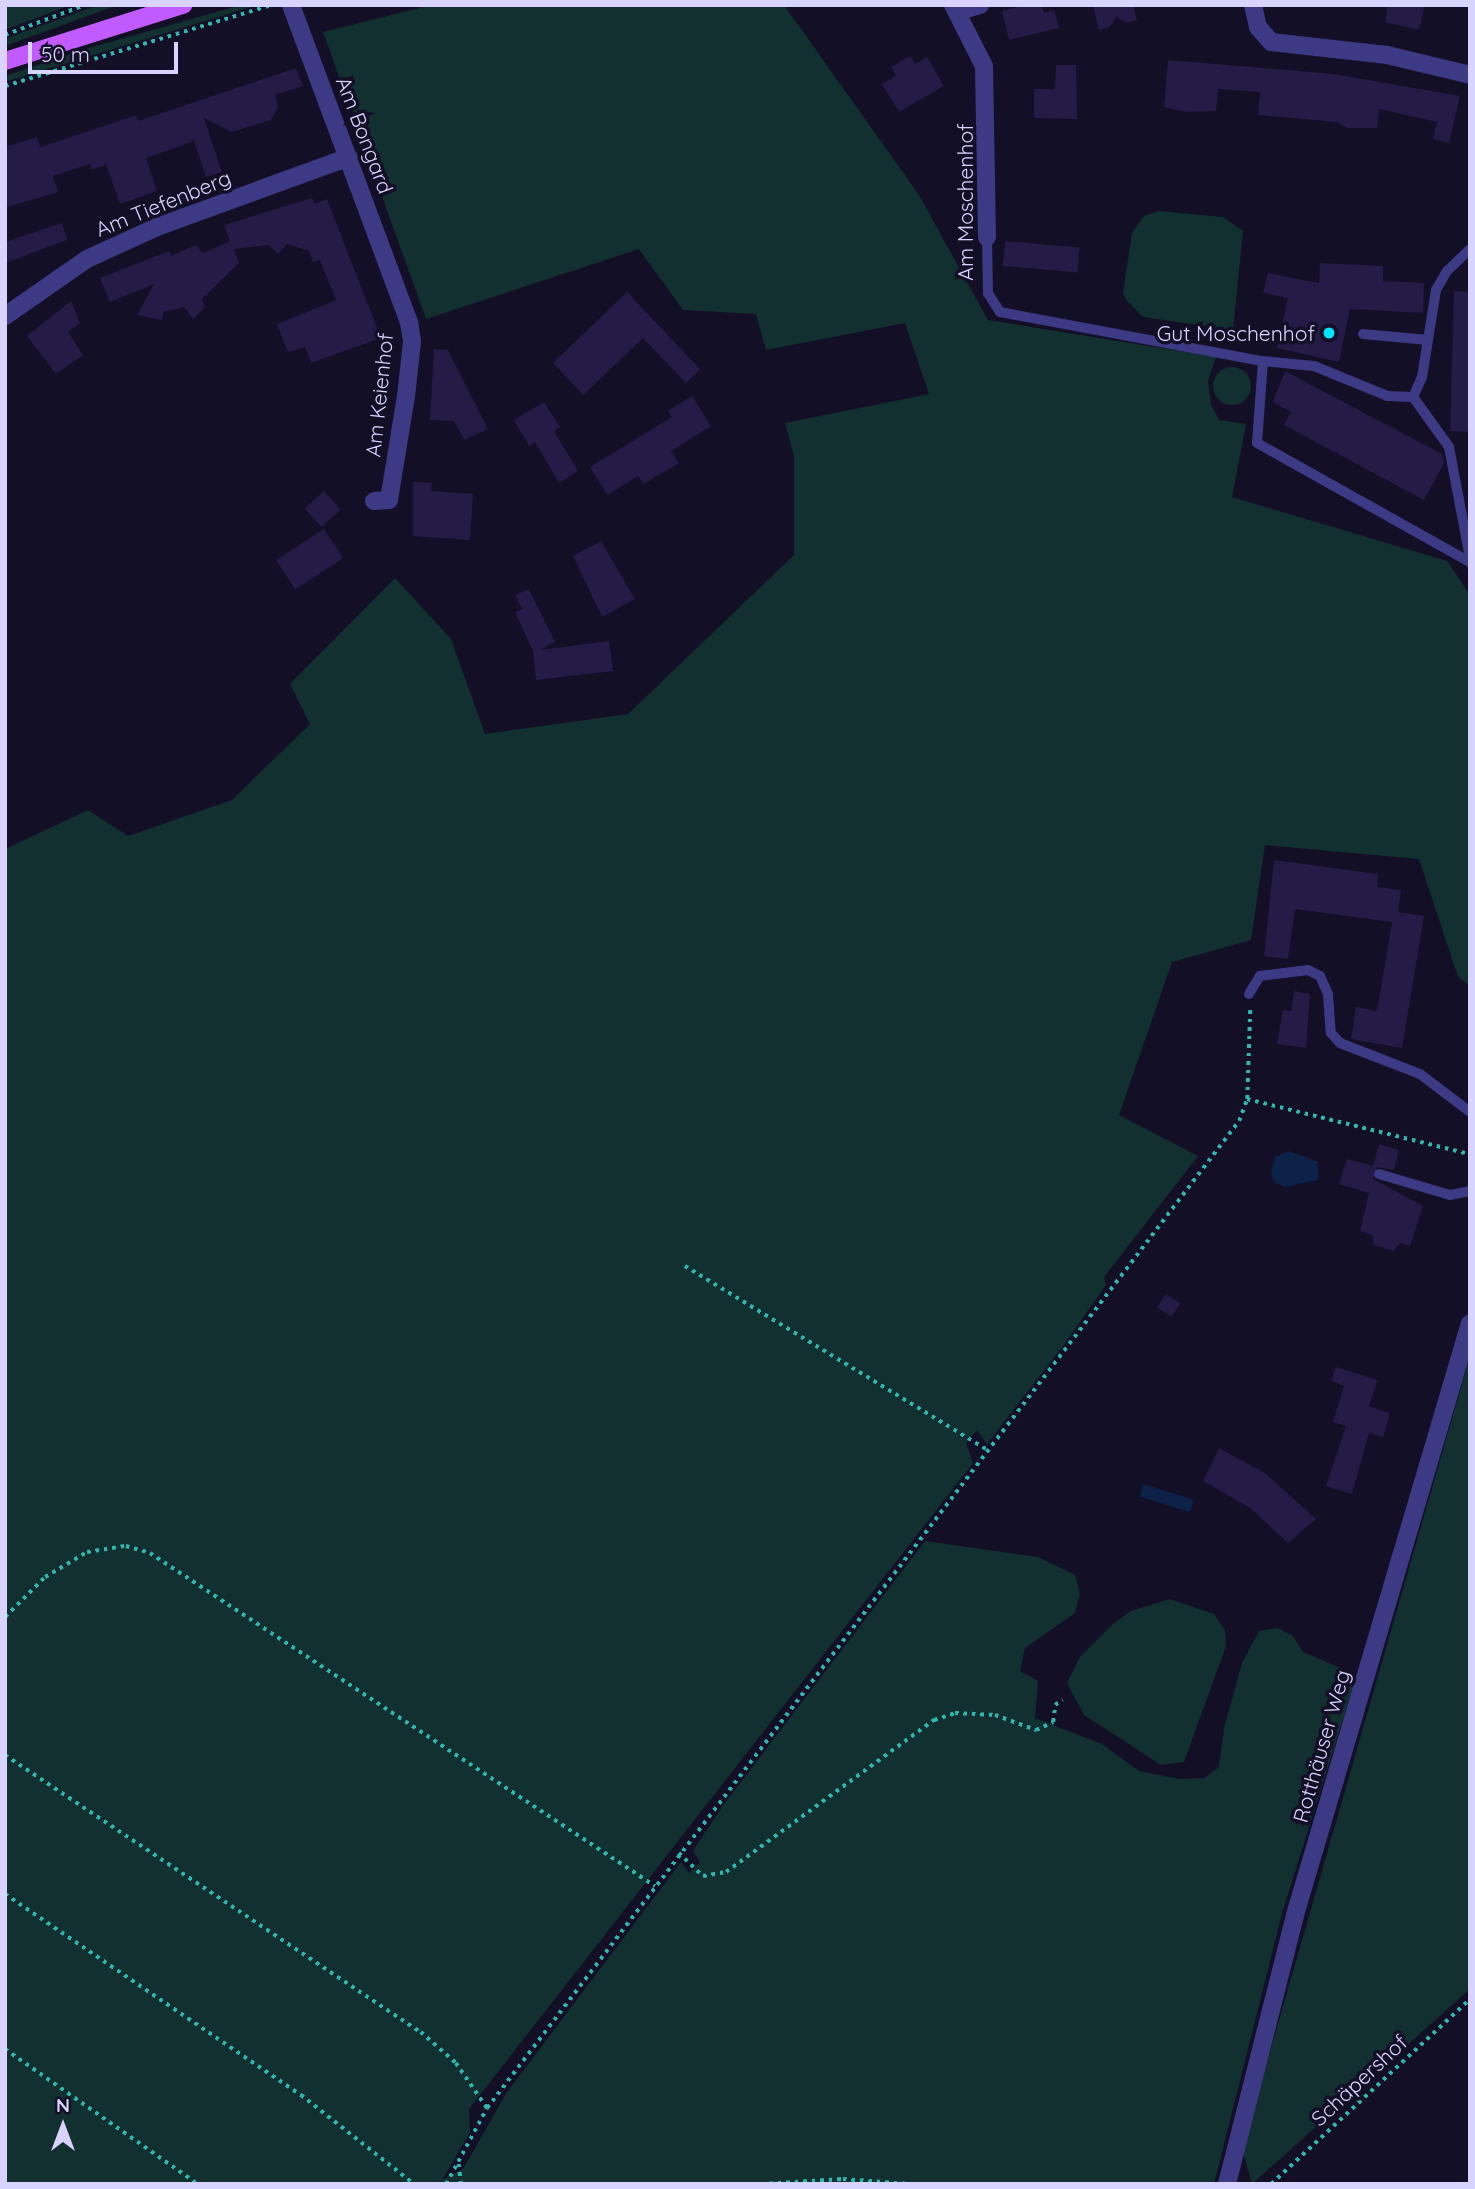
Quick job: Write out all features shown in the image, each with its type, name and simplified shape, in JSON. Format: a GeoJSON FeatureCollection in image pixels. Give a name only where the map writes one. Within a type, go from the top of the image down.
{"type":"FeatureCollection","features":[{"type":"Feature","properties":{"kind":"main road"},"geometry":{"type":"LineString","coordinates":[[5,61],[183,5]]}},
{"type":"Feature","properties":{"kind":"street","name":"Am Bongard"},"geometry":{"type":"LineString","coordinates":[[291,5],[395,280]]}},
{"type":"Feature","properties":{"kind":"street"},"geometry":{"type":"LineString","coordinates":[[955,9],[980,5]]}},
{"type":"Feature","properties":{"kind":"street"},"geometry":{"type":"LineString","coordinates":[[1253,5],[1258,27],[1271,42],[1387,55],[1470,75]]}},
{"type":"Feature","properties":{"kind":"street","name":"Am Moschenhof"},"geometry":{"type":"LineString","coordinates":[[955,9],[984,66],[987,237]]}},
{"type":"Feature","properties":{"kind":"street","name":"Am Tiefenberg"},"geometry":{"type":"LineString","coordinates":[[5,316],[87,259],[157,227],[349,157]]}},
{"type":"Feature","properties":{"kind":"street","name":"Am Keienhof"},"geometry":{"type":"LineString","coordinates":[[374,501],[389,500],[412,342],[395,280]]}},
{"type":"Feature","properties":{"kind":"street","name":"Rotthäuser Weg"},"geometry":{"type":"LineString","coordinates":[[1227,2184],[1295,1914],[1470,1323]]}},
{"type":"Feature","properties":{"kind":"lane","name":"Am Moschenhof"},"geometry":{"type":"LineString","coordinates":[[987,237],[988,293],[1000,312],[1263,361],[1314,366],[1387,396],[1413,397]]}},
{"type":"Feature","properties":{"kind":"lane"},"geometry":{"type":"LineString","coordinates":[[1470,249],[1447,271],[1436,290],[1428,340],[1413,397],[1449,447],[1470,560]]}},
{"type":"Feature","properties":{"kind":"lane"},"geometry":{"type":"LineString","coordinates":[[1363,334],[1428,340]]}},
{"type":"Feature","properties":{"kind":"lane"},"geometry":{"type":"LineString","coordinates":[[1263,361],[1257,443],[1470,560]]}},
{"type":"Feature","properties":{"kind":"lane"},"geometry":{"type":"LineString","coordinates":[[1249,994],[1260,976],[1308,971],[1320,976],[1328,995],[1331,1033],[1340,1043],[1420,1074],[1470,1112]]}},
{"type":"Feature","properties":{"kind":"lane"},"geometry":{"type":"LineString","coordinates":[[1379,1174],[1450,1195],[1470,1191]]}},
{"type":"Feature","properties":{"kind":"path"},"geometry":{"type":"LineString","coordinates":[[5,35],[85,5]]}},
{"type":"Feature","properties":{"kind":"path"},"geometry":{"type":"LineString","coordinates":[[5,86],[272,5]]}},
{"type":"Feature","properties":{"kind":"path"},"geometry":{"type":"LineString","coordinates":[[446,2184],[487,2108],[1228,1137],[1247,1099],[1252,1044],[1249,994]]}},
{"type":"Feature","properties":{"kind":"path"},"geometry":{"type":"LineString","coordinates":[[1247,1099],[1470,1154]]}},
{"type":"Feature","properties":{"kind":"path"},"geometry":{"type":"LineString","coordinates":[[685,1266],[988,1450]]}},
{"type":"Feature","properties":{"kind":"path"},"geometry":{"type":"LineString","coordinates":[[5,1616],[45,1577],[87,1552],[126,1546],[150,1553],[655,1885]]}},
{"type":"Feature","properties":{"kind":"path"},"geometry":{"type":"LineString","coordinates":[[679,1853],[702,1876],[726,1872],[934,1720],[955,1713],[995,1715],[1036,1730],[1052,1722],[1055,1705],[1062,1700]]}},
{"type":"Feature","properties":{"kind":"path"},"geometry":{"type":"LineString","coordinates":[[5,1755],[421,2032],[456,2063],[487,2108]]}},
{"type":"Feature","properties":{"kind":"path"},"geometry":{"type":"LineString","coordinates":[[5,1894],[301,2095],[414,2184]]}},
{"type":"Feature","properties":{"kind":"path","name":"Schäpershof"},"geometry":{"type":"LineString","coordinates":[[1271,2184],[1470,1999]]}},
{"type":"Feature","properties":{"kind":"path"},"geometry":{"type":"LineString","coordinates":[[5,2049],[198,2184]]}},
{"type":"Feature","properties":{"kind":"path"},"geometry":{"type":"LineString","coordinates":[[458,2161],[461,2184]]}},
{"type":"Feature","properties":{"kind":"path"},"geometry":{"type":"LineString","coordinates":[[761,2184],[843,2179],[909,2184]]}},
{"type":"Feature","properties":{"kind":"green space"},"geometry":{"type":"Polygon","coordinates":[[[5,5],[71,5],[5,30],[5,5]]]}},
{"type":"Feature","properties":{"kind":"green space"},"geometry":{"type":"Polygon","coordinates":[[[98,5],[118,5],[5,46],[5,39],[98,5]]]}},
{"type":"Feature","properties":{"kind":"green space"},"geometry":{"type":"Polygon","coordinates":[[[241,5],[258,5],[5,82],[5,76],[82,50],[241,5]]]}},
{"type":"Feature","properties":{"kind":"green space"},"geometry":{"type":"Polygon","coordinates":[[[431,5],[784,5],[919,195],[988,320],[1216,357],[1208,381],[1211,404],[1219,420],[1246,424],[1232,497],[1447,561],[1470,595],[1470,986],[1458,977],[1419,859],[1265,845],[1251,940],[1172,962],[1119,1115],[1198,1156],[1104,1277],[1106,1285],[1063,1346],[987,1444],[977,1430],[966,1443],[973,1463],[469,2109],[470,2132],[443,2179],[463,2169],[507,2092],[681,1862],[689,1873],[700,1862],[693,1851],[724,1804],[925,1541],[1038,1557],[1075,1575],[1080,1594],[1075,1613],[1025,1648],[1020,1671],[1038,1681],[1035,1718],[1102,1744],[1139,1771],[1179,1779],[1204,1778],[1219,1767],[1224,1728],[1242,1663],[1259,1631],[1278,1628],[1293,1636],[1303,1652],[1357,1675],[1283,1910],[1214,2184],[5,2184],[5,849],[88,810],[128,836],[232,800],[310,724],[290,684],[395,578],[451,639],[485,734],[628,714],[794,555],[794,456],[785,423],[929,394],[905,323],[766,350],[756,314],[683,310],[639,249],[426,319],[323,32],[431,5]]]}},
{"type":"Feature","properties":{"kind":"green space"},"geometry":{"type":"Polygon","coordinates":[[[1159,211],[1223,217],[1243,231],[1233,330],[1143,317],[1127,301],[1123,293],[1132,233],[1144,216],[1159,211]]]}},
{"type":"Feature","properties":{"kind":"green space"},"geometry":{"type":"Polygon","coordinates":[[[1232,367],[1246,372],[1251,386],[1246,400],[1232,405],[1218,400],[1213,386],[1218,372],[1232,367]]]}},
{"type":"Feature","properties":{"kind":"green space"},"geometry":{"type":"Polygon","coordinates":[[[1470,1356],[1470,1989],[1252,2184],[1242,2149],[1470,1356]]]}},
{"type":"Feature","properties":{"kind":"green space"},"geometry":{"type":"Polygon","coordinates":[[[1170,1599],[1214,1614],[1225,1630],[1226,1646],[1184,1762],[1161,1765],[1084,1715],[1067,1683],[1080,1657],[1114,1623],[1131,1611],[1170,1599]]]}},
{"type":"Feature","properties":{"kind":"water"},"geometry":{"type":"Polygon","coordinates":[[[1289,1151],[1318,1162],[1318,1180],[1285,1187],[1274,1182],[1271,1171],[1275,1157],[1289,1151]]]}},
{"type":"Feature","properties":{"kind":"water"},"geometry":{"type":"Polygon","coordinates":[[[1143,1484],[1194,1499],[1190,1512],[1139,1496],[1143,1484]]]}},
{"type":"Feature","properties":{"kind":"building"},"geometry":{"type":"Polygon","coordinates":[[[1026,5],[1042,5],[1044,13],[1054,10],[1059,28],[1009,40],[1002,11],[1026,5]]]}},
{"type":"Feature","properties":{"kind":"building"},"geometry":{"type":"Polygon","coordinates":[[[1093,5],[1133,5],[1137,20],[1127,23],[1116,17],[1110,27],[1099,30],[1093,5]]]}},
{"type":"Feature","properties":{"kind":"building"},"geometry":{"type":"Polygon","coordinates":[[[1388,5],[1425,5],[1419,30],[1385,22],[1388,5]]]}},
{"type":"Feature","properties":{"kind":"building"},"geometry":{"type":"Polygon","coordinates":[[[910,56],[915,64],[927,57],[944,86],[899,112],[882,84],[896,76],[891,67],[910,56]]]}},
{"type":"Feature","properties":{"kind":"building"},"geometry":{"type":"Polygon","coordinates":[[[1168,60],[1334,74],[1460,96],[1449,143],[1433,139],[1437,122],[1379,109],[1377,128],[1347,128],[1337,122],[1258,115],[1260,92],[1218,89],[1216,111],[1186,112],[1164,107],[1168,60]]]}},
{"type":"Feature","properties":{"kind":"building"},"geometry":{"type":"Polygon","coordinates":[[[1056,65],[1076,65],[1077,119],[1034,118],[1034,89],[1055,89],[1056,65]]]}},
{"type":"Feature","properties":{"kind":"building"},"geometry":{"type":"Polygon","coordinates":[[[296,68],[303,86],[275,95],[278,106],[271,120],[232,132],[204,118],[222,172],[206,177],[194,141],[146,158],[157,191],[120,204],[106,165],[91,170],[90,164],[53,176],[58,192],[5,208],[5,147],[37,137],[40,147],[136,115],[138,121],[296,68]]]}},
{"type":"Feature","properties":{"kind":"building"},"geometry":{"type":"Polygon","coordinates":[[[312,198],[315,204],[327,199],[381,338],[311,363],[305,347],[288,352],[277,324],[336,300],[320,260],[313,262],[309,251],[287,244],[278,254],[268,245],[234,249],[239,263],[202,299],[205,307],[193,319],[184,307],[164,312],[162,320],[137,315],[154,284],[110,302],[100,278],[169,251],[171,256],[196,245],[203,253],[230,241],[224,225],[312,198]]]}},
{"type":"Feature","properties":{"kind":"building"},"geometry":{"type":"Polygon","coordinates":[[[62,223],[67,240],[5,263],[5,242],[62,223]]]}},
{"type":"Feature","properties":{"kind":"building"},"geometry":{"type":"Polygon","coordinates":[[[1005,241],[1080,248],[1078,272],[1003,266],[1005,241]]]}},
{"type":"Feature","properties":{"kind":"building"},"geometry":{"type":"Polygon","coordinates":[[[1320,263],[1383,266],[1383,281],[1424,283],[1423,313],[1350,309],[1339,362],[1277,348],[1288,298],[1263,293],[1268,273],[1319,283],[1320,263]]]}},
{"type":"Feature","properties":{"kind":"building"},"geometry":{"type":"Polygon","coordinates":[[[1454,291],[1470,292],[1470,432],[1450,431],[1454,291]]]}},
{"type":"Feature","properties":{"kind":"building"},"geometry":{"type":"Polygon","coordinates":[[[627,292],[700,369],[686,383],[643,338],[583,395],[553,363],[627,292]]]}},
{"type":"Feature","properties":{"kind":"building"},"geometry":{"type":"Polygon","coordinates":[[[71,301],[80,323],[68,332],[83,355],[56,374],[27,336],[71,301]]]}},
{"type":"Feature","properties":{"kind":"building"},"geometry":{"type":"Polygon","coordinates":[[[434,349],[448,350],[488,429],[464,440],[454,421],[430,420],[434,349]]]}},
{"type":"Feature","properties":{"kind":"building"},"geometry":{"type":"Polygon","coordinates":[[[1285,371],[1442,454],[1444,463],[1424,500],[1284,425],[1291,412],[1273,402],[1285,371]]]}},
{"type":"Feature","properties":{"kind":"building"},"geometry":{"type":"Polygon","coordinates":[[[692,396],[711,426],[671,451],[679,463],[644,484],[638,476],[607,495],[590,467],[672,417],[668,411],[692,396]]]}},
{"type":"Feature","properties":{"kind":"building"},"geometry":{"type":"Polygon","coordinates":[[[544,402],[560,427],[554,431],[578,471],[559,483],[535,442],[529,446],[514,420],[544,402]]]}},
{"type":"Feature","properties":{"kind":"building"},"geometry":{"type":"Polygon","coordinates":[[[413,482],[432,483],[431,491],[473,494],[470,540],[413,536],[413,482]]]}},
{"type":"Feature","properties":{"kind":"building"},"geometry":{"type":"Polygon","coordinates":[[[324,491],[341,510],[321,527],[305,508],[324,491]]]}},
{"type":"Feature","properties":{"kind":"building"},"geometry":{"type":"Polygon","coordinates":[[[324,529],[343,558],[295,589],[276,560],[324,529]]]}},
{"type":"Feature","properties":{"kind":"building"},"geometry":{"type":"Polygon","coordinates":[[[601,541],[635,599],[602,617],[573,556],[601,541]]]}},
{"type":"Feature","properties":{"kind":"building"},"geometry":{"type":"Polygon","coordinates":[[[529,589],[555,642],[540,650],[609,641],[613,671],[536,680],[533,651],[515,612],[522,609],[515,595],[529,589]]]}},
{"type":"Feature","properties":{"kind":"building"},"geometry":{"type":"Polygon","coordinates":[[[1274,860],[1378,874],[1377,887],[1401,890],[1398,912],[1424,916],[1402,1048],[1351,1039],[1356,1007],[1377,1011],[1392,922],[1295,909],[1288,959],[1264,956],[1274,860]]]}},
{"type":"Feature","properties":{"kind":"building"},"geometry":{"type":"Polygon","coordinates":[[[1294,991],[1310,994],[1306,1048],[1277,1044],[1283,1010],[1291,1011],[1294,991]]]}},
{"type":"Feature","properties":{"kind":"building"},"geometry":{"type":"Polygon","coordinates":[[[1379,1144],[1399,1150],[1394,1170],[1377,1167],[1373,1179],[1423,1206],[1410,1246],[1400,1243],[1394,1251],[1374,1245],[1372,1235],[1360,1231],[1369,1193],[1339,1184],[1347,1159],[1373,1166],[1379,1144]]]}},
{"type":"Feature","properties":{"kind":"building"},"geometry":{"type":"Polygon","coordinates":[[[1166,1294],[1180,1303],[1172,1317],[1157,1307],[1166,1294]]]}},
{"type":"Feature","properties":{"kind":"building"},"geometry":{"type":"Polygon","coordinates":[[[1336,1367],[1378,1380],[1369,1406],[1390,1413],[1383,1437],[1369,1433],[1352,1494],[1326,1486],[1346,1426],[1333,1422],[1344,1386],[1331,1381],[1336,1367]]]}},
{"type":"Feature","properties":{"kind":"building"},"geometry":{"type":"Polygon","coordinates":[[[1219,1448],[1265,1473],[1316,1519],[1288,1543],[1250,1508],[1203,1481],[1219,1448]]]}},
{"type":"Feature","properties":{"kind":"place","name":"Gut Moschenhof"},"geometry":{"type":"Point","coordinates":[1329,333]}}]}
